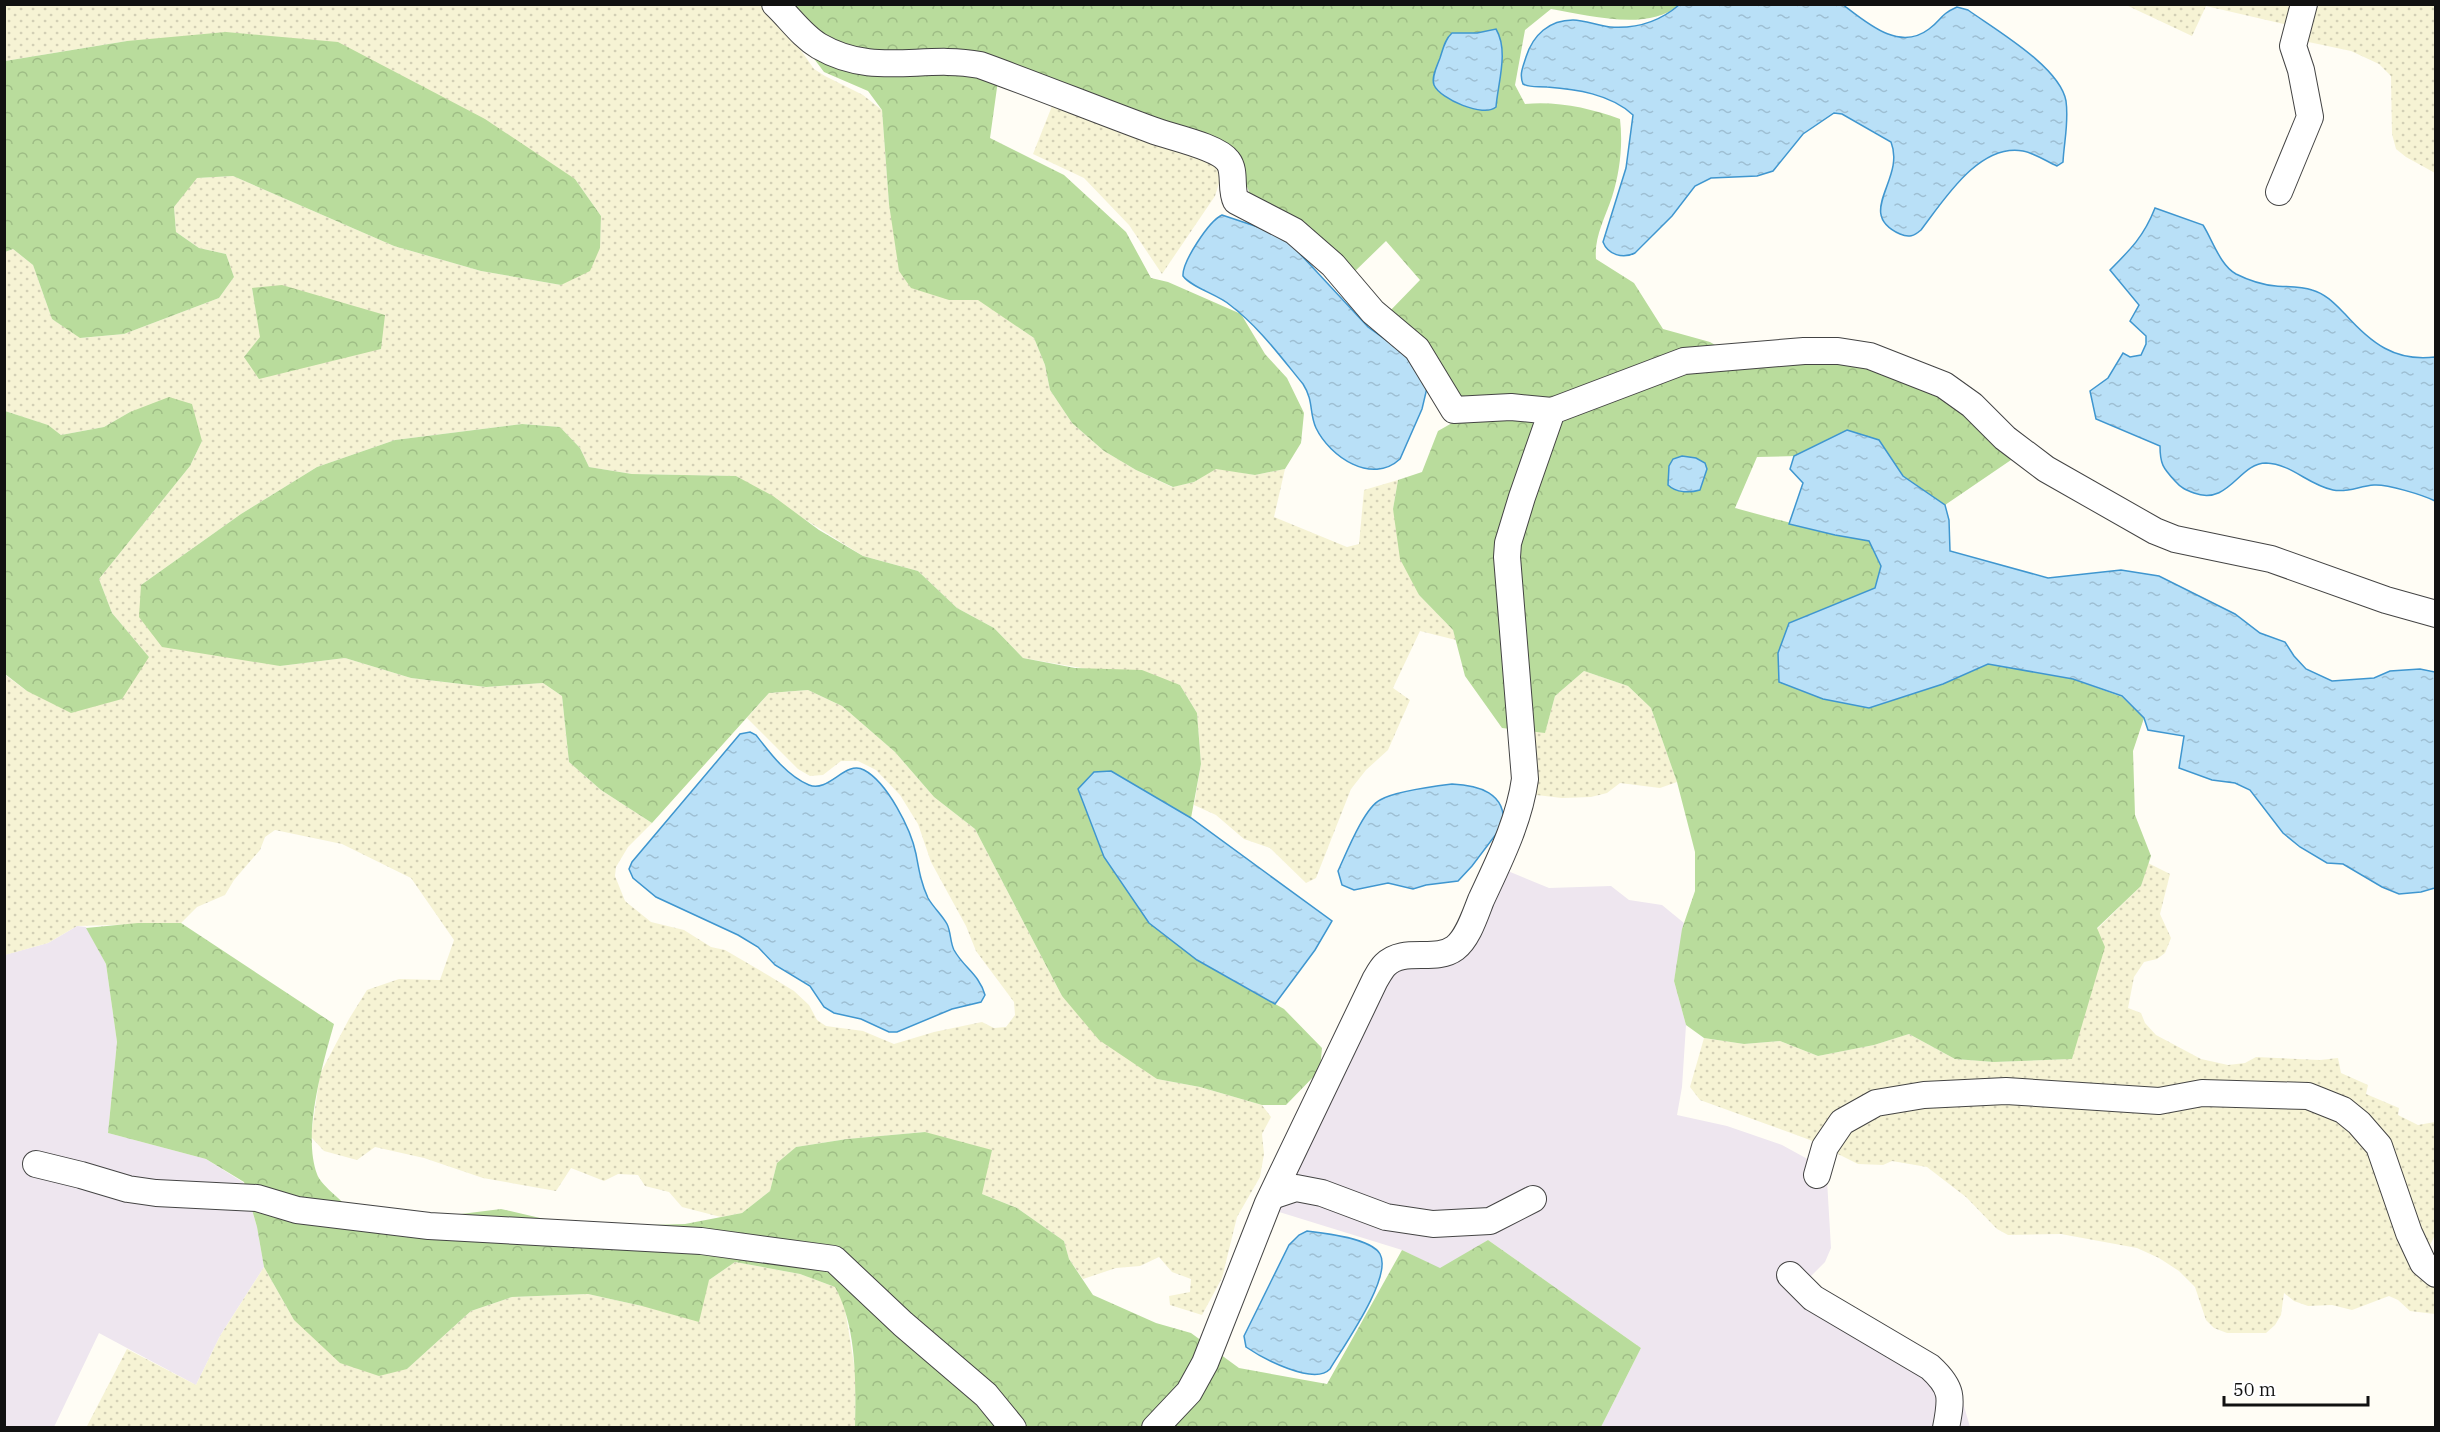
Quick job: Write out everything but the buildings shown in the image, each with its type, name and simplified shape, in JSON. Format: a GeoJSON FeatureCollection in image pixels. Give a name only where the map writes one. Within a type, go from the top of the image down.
{"type":"FeatureCollection","features":[{"type":"Feature","properties":{"kind":"street"},"geometry":{"type":"LineString","coordinates":[[776,4],[818,45],[848,59],[870,64],[958,60],[980,65],[1155,131],[1190,141],[1223,156],[1231,167],[1233,194],[1236,201],[1252,211],[1282,223],[1318,252],[1373,312],[1417,349],[1454,410],[1511,407],[1552,411],[1684,361],[1804,351],[1838,351],[1870,356],[1944,385],[1972,405],[2005,438],[2046,469],[2155,531],[2175,539],[2271,559],[2376,597],[2436,614]]}},
{"type":"Feature","properties":{"kind":"street"},"geometry":{"type":"LineString","coordinates":[[2278,192],[2310,117],[2294,46],[2294,37],[2304,4]]}},
{"type":"Feature","properties":{"kind":"street"},"geometry":{"type":"LineString","coordinates":[[1155,1428],[1189,1392],[1205,1363],[1272,1196],[1337,1055],[1375,980],[1386,964],[1395,958],[1440,955],[1456,948],[1467,932],[1517,814],[1525,779],[1507,557],[1508,543],[1552,411]]}},
{"type":"Feature","properties":{"kind":"street"},"geometry":{"type":"LineString","coordinates":[[1817,1174],[1825,1147],[1842,1122],[1876,1103],[1924,1095],[2006,1091],[2158,1101],[2202,1093],[2308,1096],[2343,1110],[2359,1123],[2379,1146],[2409,1233],[2423,1263],[2436,1274]]}},
{"type":"Feature","properties":{"kind":"street"},"geometry":{"type":"LineString","coordinates":[[36,1164],[128,1189],[156,1193],[257,1198],[297,1210],[429,1226],[701,1241],[834,1259],[903,1324],[986,1395],[1013,1428]]}},
{"type":"Feature","properties":{"kind":"street"},"geometry":{"type":"LineString","coordinates":[[1272,1196],[1296,1188],[1322,1194],[1386,1217],[1433,1224],[1490,1221],[1533,1199]]}},
{"type":"Feature","properties":{"kind":"street"},"geometry":{"type":"LineString","coordinates":[[1790,1275],[1813,1298],[1845,1319],[1888,1341],[1930,1367],[1944,1380],[1948,1390],[1949,1410],[1946,1428]]}},
{"type":"Feature","properties":{"kind":"shaded area"},"geometry":{"type":"Polygon","coordinates":[[[5,4],[769,5],[814,69],[863,95],[882,110],[889,204],[949,300],[978,299],[1034,338],[1045,365],[1050,390],[1072,423],[1104,451],[1136,470],[1172,487],[1194,482],[1216,468],[1255,475],[1285,469],[1274,517],[1347,547],[1359,544],[1364,490],[1398,480],[1393,509],[1419,595],[1453,630],[1456,640],[1420,631],[1393,688],[1410,700],[1388,750],[1366,770],[1351,789],[1316,878],[1306,883],[1270,848],[1244,839],[1216,815],[1194,805],[1201,764],[1197,713],[1180,685],[1023,658],[994,628],[957,608],[918,571],[863,556],[736,476],[632,474],[589,467],[580,448],[560,427],[522,424],[395,440],[317,467],[241,514],[141,585],[280,666],[345,658],[411,678],[486,687],[543,683],[562,696],[569,762],[601,790],[652,823],[628,847],[616,867],[615,876],[625,901],[651,922],[684,930],[711,947],[725,950],[766,974],[794,991],[809,1005],[817,1020],[826,1026],[863,1031],[894,1044],[934,1032],[982,1022],[994,1028],[1006,1027],[1015,1015],[1014,1002],[976,951],[966,926],[931,862],[918,824],[900,795],[876,770],[858,761],[841,761],[823,775],[810,776],[798,769],[747,718],[769,693],[808,690],[842,706],[895,752],[934,797],[975,829],[1062,996],[1157,1079],[1200,1087],[1262,1105],[1271,1117],[1262,1134],[1264,1154],[1260,1177],[1237,1217],[1222,1278],[1202,1315],[1170,1305],[1169,1296],[1190,1292],[1191,1279],[1172,1272],[1159,1257],[1140,1266],[1116,1268],[1083,1279],[1069,1259],[1064,1241],[1017,1208],[982,1194],[925,1132],[847,1139],[796,1147],[777,1163],[770,1191],[742,1213],[721,1217],[682,1207],[669,1192],[645,1186],[638,1175],[618,1174],[604,1181],[571,1168],[556,1191],[483,1178],[424,1158],[375,1147],[357,1160],[324,1151],[311,1137],[320,1074],[349,1019],[367,990],[399,979],[440,980],[454,940],[411,878],[342,844],[275,830],[265,837],[260,850],[234,880],[225,895],[197,907],[181,923],[77,926],[48,943],[5,955],[4,674],[27,691],[149,657],[112,613],[99,579],[190,466],[202,441],[130,412],[104,427],[61,435],[47,425],[5,411],[5,252],[13,249],[33,265],[52,319],[81,338],[124,334],[219,298],[234,277],[226,254],[199,248],[176,232],[174,207],[196,178],[233,176],[394,246],[481,271],[561,285],[600,248],[601,216],[575,179],[127,41],[5,61],[5,4]],[[252,289],[261,337],[244,357],[381,349],[252,289]]]}},
{"type":"Feature","properties":{"kind":"shaded area"},"geometry":{"type":"Polygon","coordinates":[[[2126,5],[2295,5],[2288,25],[2206,6],[2192,36],[2126,5]]]}},
{"type":"Feature","properties":{"kind":"shaded area"},"geometry":{"type":"Polygon","coordinates":[[[2309,5],[2435,5],[2435,173],[2396,149],[2392,134],[2391,76],[2379,64],[2351,51],[2299,40],[2309,5]]]}},
{"type":"Feature","properties":{"kind":"shaded area"},"geometry":{"type":"Polygon","coordinates":[[[1054,101],[1224,167],[1215,196],[1162,274],[1129,225],[1084,178],[1033,154],[1054,101]]]}},
{"type":"Feature","properties":{"kind":"shaded area"},"geometry":{"type":"Polygon","coordinates":[[[1584,671],[1628,686],[1651,708],[1677,782],[1660,788],[1620,783],[1607,793],[1591,797],[1562,798],[1528,794],[1526,731],[1545,732],[1555,696],[1584,671]]]}},
{"type":"Feature","properties":{"kind":"shaded area"},"geometry":{"type":"Polygon","coordinates":[[[2148,863],[2170,874],[2160,914],[2171,938],[2165,953],[2157,959],[2144,962],[2134,977],[2128,1008],[2141,1013],[2145,1023],[2156,1035],[2201,1059],[2228,1065],[2245,1063],[2256,1057],[2320,1060],[2338,1058],[2341,1073],[2368,1085],[2366,1094],[2399,1108],[2398,1115],[2418,1125],[2435,1122],[2435,1235],[2427,1251],[2435,1287],[2435,1314],[2410,1311],[2398,1300],[2389,1296],[2352,1310],[2332,1305],[2308,1306],[2294,1301],[2284,1293],[2281,1315],[2266,1333],[2227,1333],[2214,1328],[2206,1320],[2195,1287],[2179,1271],[2159,1258],[2137,1248],[2061,1234],[2008,1235],[1997,1229],[1966,1197],[1927,1167],[1892,1161],[1883,1165],[1858,1164],[1810,1140],[1700,1100],[1690,1087],[1704,1038],[1744,1044],[1780,1041],[1818,1056],[1874,1045],[1909,1034],[1955,1059],[1994,1062],[2072,1059],[2097,929],[2141,886],[2148,863]]]}},
{"type":"Feature","properties":{"kind":"shaded area"},"geometry":{"type":"Polygon","coordinates":[[[1503,869],[1549,888],[1611,886],[1629,900],[1662,905],[1684,923],[1674,981],[1686,1025],[1682,1087],[1677,1115],[1727,1126],[1782,1145],[1813,1162],[1827,1180],[1831,1248],[1825,1262],[1807,1280],[1957,1382],[1970,1427],[1601,1427],[1641,1348],[1488,1240],[1440,1269],[1402,1250],[1276,1211],[1394,968],[1433,962],[1503,869]]]}},
{"type":"Feature","properties":{"kind":"shaded area"},"geometry":{"type":"Polygon","coordinates":[[[77,926],[86,927],[106,964],[117,1042],[108,1133],[206,1159],[244,1183],[257,1227],[264,1267],[220,1336],[196,1385],[99,1333],[54,1427],[5,1427],[4,955],[48,943],[77,926]]]}},
{"type":"Feature","properties":{"kind":"shaded area"},"geometry":{"type":"Polygon","coordinates":[[[735,1262],[800,1274],[835,1287],[844,1303],[856,1376],[855,1427],[86,1428],[127,1349],[196,1385],[220,1336],[264,1267],[294,1320],[407,1369],[471,1311],[512,1297],[588,1294],[642,1306],[709,1280],[735,1262]]]}},
{"type":"Feature","properties":{"kind":"green space"},"geometry":{"type":"Polygon","coordinates":[[[779,5],[1679,5],[1666,13],[1635,20],[1551,9],[1525,30],[1515,85],[1525,104],[1573,106],[1620,119],[1619,168],[1612,197],[1598,235],[1596,259],[1634,283],[1663,329],[1710,342],[1753,367],[1821,361],[1887,370],[1951,402],[2011,460],[1945,505],[1903,477],[1879,440],[1847,430],[1797,456],[1757,457],[1735,508],[1835,535],[1869,541],[1881,566],[1875,588],[1789,623],[1869,708],[1943,684],[1988,664],[2073,679],[2122,697],[2144,718],[2133,751],[2135,815],[2151,856],[2141,886],[2097,928],[2105,947],[2072,1059],[1994,1062],[1955,1059],[1909,1034],[1874,1045],[1818,1056],[1780,1041],[1744,1044],[1704,1038],[1686,1025],[1674,981],[1682,929],[1695,891],[1695,852],[1677,782],[1651,708],[1628,686],[1584,671],[1555,696],[1545,733],[1502,728],[1465,676],[1453,630],[1419,595],[1400,559],[1393,509],[1398,480],[1422,472],[1438,431],[1459,419],[1387,314],[1420,280],[1386,241],[1350,276],[1252,199],[1239,167],[1000,66],[990,138],[1064,175],[1126,232],[1151,278],[1168,282],[1241,314],[1265,354],[1287,378],[1304,413],[1301,443],[1285,469],[1255,475],[1216,469],[1194,482],[1173,487],[1136,470],[1104,451],[1072,423],[1050,390],[1045,365],[1034,338],[978,300],[949,300],[911,288],[899,271],[889,204],[882,110],[868,91],[824,72],[797,36],[779,5]]]}},
{"type":"Feature","properties":{"kind":"green space"},"geometry":{"type":"Polygon","coordinates":[[[226,32],[338,42],[485,119],[575,179],[601,216],[600,248],[590,271],[561,285],[481,271],[394,246],[233,176],[197,178],[174,207],[176,232],[199,248],[226,254],[234,277],[219,298],[124,334],[80,338],[52,319],[33,265],[13,249],[5,252],[5,61],[127,41],[226,32]]]}},
{"type":"Feature","properties":{"kind":"green space"},"geometry":{"type":"Polygon","coordinates":[[[282,285],[385,315],[381,349],[259,379],[244,357],[260,337],[252,288],[282,285]]]}},
{"type":"Feature","properties":{"kind":"green space"},"geometry":{"type":"Polygon","coordinates":[[[169,397],[192,404],[202,441],[190,466],[99,579],[112,613],[149,657],[122,699],[71,713],[27,691],[5,674],[5,411],[48,425],[61,435],[104,427],[130,412],[169,397]]]}},
{"type":"Feature","properties":{"kind":"green space"},"geometry":{"type":"Polygon","coordinates":[[[522,424],[560,427],[580,448],[589,467],[632,474],[736,476],[773,496],[819,530],[863,556],[918,571],[957,608],[994,628],[1023,658],[1075,668],[1142,670],[1180,685],[1197,713],[1201,764],[1191,818],[1111,771],[1197,960],[1284,1009],[1322,1048],[1320,1070],[1286,1105],[1262,1105],[1200,1087],[1157,1079],[1099,1040],[1062,996],[975,829],[934,797],[895,752],[842,706],[808,690],[769,693],[652,823],[601,790],[569,762],[562,696],[543,683],[486,687],[411,678],[345,658],[280,666],[162,647],[139,617],[141,585],[241,514],[317,467],[395,440],[522,424]]]}},
{"type":"Feature","properties":{"kind":"green space"},"geometry":{"type":"Polygon","coordinates":[[[138,923],[181,923],[334,1024],[316,1099],[313,1119],[313,1158],[319,1178],[349,1208],[445,1216],[501,1209],[553,1221],[612,1226],[685,1224],[742,1213],[770,1191],[777,1163],[796,1147],[847,1139],[925,1132],[992,1150],[982,1194],[1017,1208],[1064,1241],[1069,1259],[1093,1295],[1156,1323],[1191,1333],[1239,1368],[1327,1384],[1402,1250],[1440,1268],[1488,1240],[1641,1348],[1601,1427],[855,1427],[854,1356],[848,1320],[835,1287],[800,1274],[735,1262],[709,1280],[699,1322],[588,1294],[512,1297],[471,1311],[407,1369],[379,1376],[340,1363],[294,1320],[264,1267],[257,1227],[244,1182],[206,1159],[108,1133],[117,1042],[106,964],[86,928],[138,923]]]}},
{"type":"Feature","properties":{"kind":"water"},"geometry":{"type":"Polygon","coordinates":[[[1842,4],[1884,32],[1906,37],[1918,35],[1929,29],[1957,7],[1968,10],[2010,39],[2040,63],[2061,88],[2067,109],[2063,162],[2057,166],[2023,151],[2007,151],[1992,156],[1964,176],[1921,230],[1914,235],[1906,236],[1887,226],[1881,216],[1881,206],[1894,156],[1891,142],[1842,114],[1834,113],[1803,134],[1773,171],[1757,176],[1711,178],[1695,186],[1672,216],[1635,253],[1621,256],[1608,250],[1603,242],[1626,168],[1633,115],[1604,97],[1569,89],[1523,84],[1521,77],[1529,49],[1543,30],[1564,21],[1578,20],[1610,27],[1629,27],[1655,20],[1679,5],[1842,4]]]}},
{"type":"Feature","properties":{"kind":"water"},"geometry":{"type":"Polygon","coordinates":[[[1496,29],[1502,47],[1502,67],[1496,107],[1490,110],[1473,109],[1445,96],[1433,82],[1444,44],[1450,35],[1496,29]]]}},
{"type":"Feature","properties":{"kind":"water"},"geometry":{"type":"Polygon","coordinates":[[[2155,208],[2203,225],[2221,259],[2236,274],[2266,285],[2303,288],[2322,294],[2374,342],[2408,356],[2435,357],[2435,501],[2405,490],[2380,485],[2344,491],[2333,490],[2284,467],[2266,463],[2248,470],[2216,494],[2194,493],[2182,487],[2168,473],[2162,462],[2160,446],[2096,419],[2090,391],[2108,378],[2123,353],[2130,357],[2141,355],[2146,344],[2146,336],[2130,321],[2139,305],[2110,270],[2136,242],[2155,208]]]}},
{"type":"Feature","properties":{"kind":"water"},"geometry":{"type":"Polygon","coordinates":[[[1222,215],[1267,230],[1290,243],[1368,327],[1404,353],[1427,388],[1422,409],[1400,459],[1389,466],[1377,469],[1365,468],[1353,464],[1331,449],[1316,428],[1309,396],[1303,384],[1269,342],[1230,305],[1192,284],[1183,276],[1187,261],[1197,242],[1210,225],[1222,215]]]}},
{"type":"Feature","properties":{"kind":"water"},"geometry":{"type":"Polygon","coordinates":[[[1847,430],[1879,440],[1903,476],[1945,505],[1949,520],[1950,551],[2048,578],[2121,570],[2159,576],[2235,614],[2260,633],[2285,642],[2306,669],[2332,681],[2374,678],[2390,671],[2420,669],[2435,672],[2435,888],[2399,894],[2382,887],[2343,864],[2327,863],[2300,847],[2283,833],[2250,790],[2235,783],[2212,780],[2179,768],[2184,736],[2148,730],[2144,718],[2122,696],[2073,679],[1988,664],[1943,684],[1869,708],[1823,699],[1779,682],[1778,653],[1789,623],[1875,588],[1881,566],[1869,541],[1789,524],[1803,483],[1790,469],[1794,456],[1847,430]]]}},
{"type":"Feature","properties":{"kind":"water"},"geometry":{"type":"Polygon","coordinates":[[[1682,456],[1696,458],[1705,463],[1707,469],[1700,490],[1683,492],[1668,485],[1669,466],[1673,459],[1682,456]]]}},
{"type":"Feature","properties":{"kind":"water"},"geometry":{"type":"Polygon","coordinates":[[[750,732],[756,735],[786,770],[809,785],[823,785],[850,769],[857,768],[873,776],[881,785],[897,807],[909,832],[928,898],[947,924],[954,950],[982,988],[985,995],[981,1002],[952,1009],[897,1032],[889,1032],[861,1019],[834,1013],[824,1007],[810,986],[775,965],[758,947],[738,935],[656,897],[633,878],[629,869],[632,862],[740,734],[750,732]]]}},
{"type":"Feature","properties":{"kind":"water"},"geometry":{"type":"Polygon","coordinates":[[[1111,771],[1191,818],[1332,921],[1315,950],[1275,1004],[1197,960],[1149,923],[1104,857],[1078,789],[1094,772],[1111,771]]]}},
{"type":"Feature","properties":{"kind":"water"},"geometry":{"type":"Polygon","coordinates":[[[1452,784],[1472,786],[1489,793],[1500,805],[1503,814],[1503,825],[1458,881],[1413,889],[1388,883],[1354,890],[1342,885],[1338,871],[1356,832],[1374,805],[1394,794],[1452,784]]]}},
{"type":"Feature","properties":{"kind":"water"},"geometry":{"type":"Polygon","coordinates":[[[1307,1231],[1346,1237],[1367,1244],[1380,1254],[1382,1265],[1380,1279],[1365,1312],[1330,1369],[1312,1374],[1288,1368],[1246,1347],[1244,1336],[1289,1245],[1307,1231]]]}}]}
